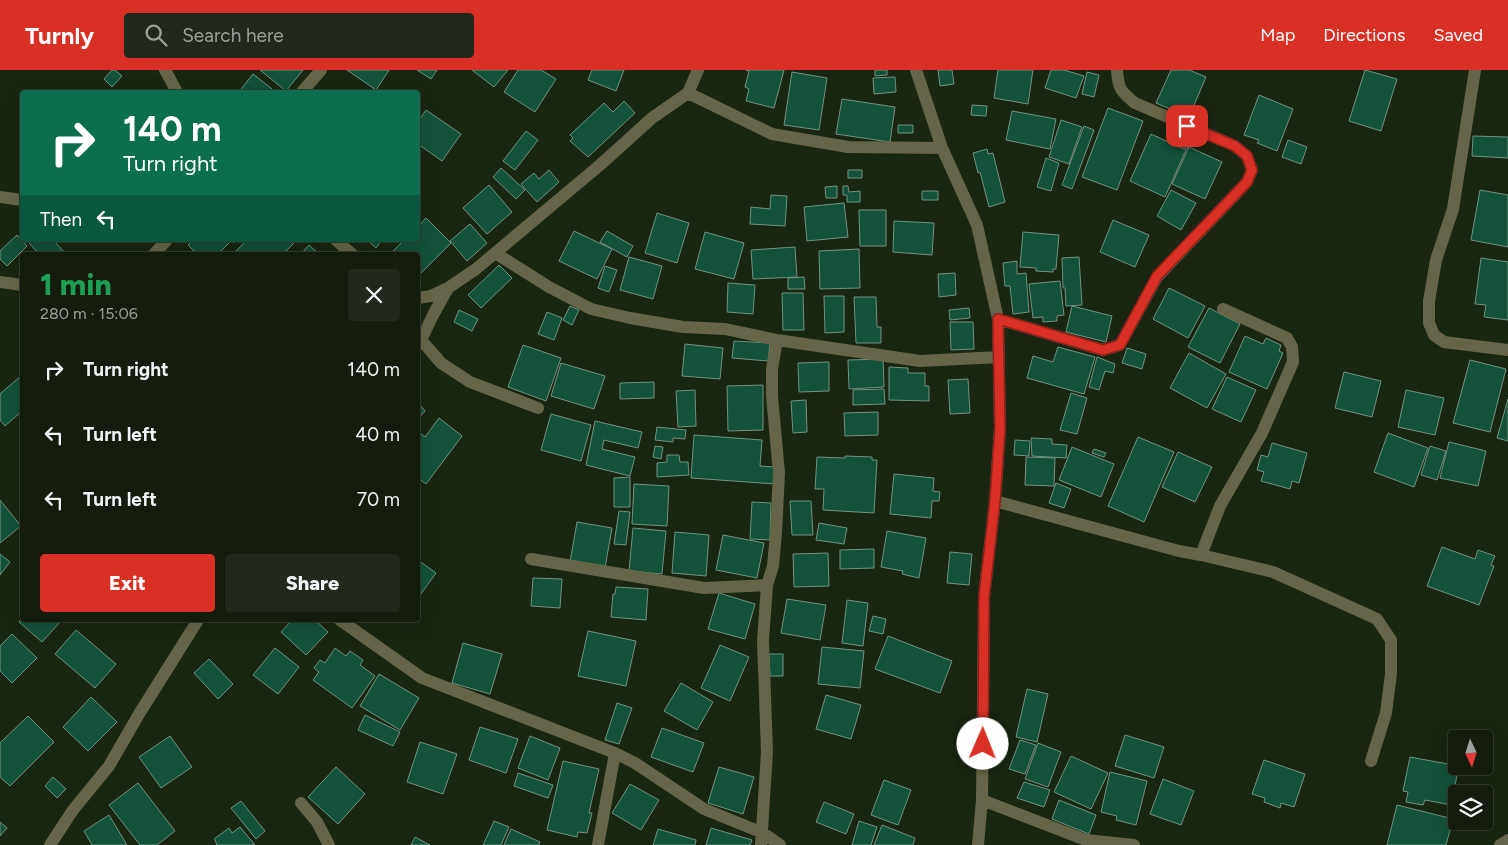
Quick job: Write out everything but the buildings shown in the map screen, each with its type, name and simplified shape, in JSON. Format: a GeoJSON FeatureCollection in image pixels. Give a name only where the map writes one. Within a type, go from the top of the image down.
{"type":"FeatureCollection","features":[{"type":"Feature","properties":{"kind":"street"},"geometry":{"type":"LineString","coordinates":[[165,70],[176,90]]}},
{"type":"Feature","properties":{"kind":"street"},"geometry":{"type":"LineString","coordinates":[[304,90],[321,70]]}},
{"type":"Feature","properties":{"kind":"street"},"geometry":{"type":"LineString","coordinates":[[420,298],[430,296],[448,288],[496,253],[600,165],[652,118],[688,94],[698,70]]}},
{"type":"Feature","properties":{"kind":"street"},"geometry":{"type":"LineString","coordinates":[[916,70],[942,148],[977,225],[998,319],[1000,428],[995,501],[984,597],[982,800],[978,845]]}},
{"type":"Feature","properties":{"kind":"street"},"geometry":{"type":"LineString","coordinates":[[998,319],[1103,350],[1120,345],[1157,276],[1247,182],[1252,170],[1247,156],[1235,146],[1135,103],[1124,94],[1117,83],[1117,70]]}},
{"type":"Feature","properties":{"kind":"street"},"geometry":{"type":"LineString","coordinates":[[1475,70],[1453,209],[1436,260],[1428,301],[1429,323],[1434,335],[1444,342],[1508,350]]}},
{"type":"Feature","properties":{"kind":"street"},"geometry":{"type":"LineString","coordinates":[[688,94],[772,134],[848,147],[942,148]]}},
{"type":"Feature","properties":{"kind":"street"},"geometry":{"type":"LineString","coordinates":[[0,197],[20,200]]}},
{"type":"Feature","properties":{"kind":"street"},"geometry":{"type":"LineString","coordinates":[[156,252],[165,242]]}},
{"type":"Feature","properties":{"kind":"street"},"geometry":{"type":"LineString","coordinates":[[338,242],[350,252]]}},
{"type":"Feature","properties":{"kind":"street"},"geometry":{"type":"LineString","coordinates":[[496,253],[549,287],[591,309],[630,318],[683,327],[725,329],[777,340],[920,360],[999,357]]}},
{"type":"Feature","properties":{"kind":"street"},"geometry":{"type":"LineString","coordinates":[[0,282],[20,285]]}},
{"type":"Feature","properties":{"kind":"street"},"geometry":{"type":"LineString","coordinates":[[448,288],[432,315],[421,340],[442,363],[470,382],[538,408]]}},
{"type":"Feature","properties":{"kind":"street"},"geometry":{"type":"LineString","coordinates":[[1200,555],[1220,506],[1262,433],[1293,362],[1292,347],[1287,338],[1223,309]]}},
{"type":"Feature","properties":{"kind":"street"},"geometry":{"type":"LineString","coordinates":[[762,839],[767,752],[764,640],[767,585],[773,566],[776,533],[779,473],[772,396],[772,369],[777,340]]}},
{"type":"Feature","properties":{"kind":"street"},"geometry":{"type":"LineString","coordinates":[[995,501],[1179,551],[1273,572],[1376,619],[1391,640],[1391,674],[1386,713],[1371,761]]}},
{"type":"Feature","properties":{"kind":"street"},"geometry":{"type":"LineString","coordinates":[[531,559],[704,588],[767,585]]}},
{"type":"Feature","properties":{"kind":"street"},"geometry":{"type":"LineString","coordinates":[[50,845],[73,810],[109,766],[197,622]]}},
{"type":"Feature","properties":{"kind":"street"},"geometry":{"type":"LineString","coordinates":[[343,622],[422,678],[615,753],[635,763],[704,810],[762,839],[780,845]]}},
{"type":"Feature","properties":{"kind":"street"},"geometry":{"type":"LineString","coordinates":[[598,845],[615,753]]}},
{"type":"Feature","properties":{"kind":"street"},"geometry":{"type":"LineString","coordinates":[[982,800],[1086,840],[1134,845]]}},
{"type":"Feature","properties":{"kind":"street"},"geometry":{"type":"LineString","coordinates":[[301,803],[317,822],[329,845]]}},
{"type":"Feature","properties":{"kind":"street"},"geometry":{"type":"LineString","coordinates":[[1501,845],[1508,840]]}},
{"type":"Feature","properties":{"kind":"route"},"geometry":{"type":"LineString","coordinates":[[983,744],[984,597],[995,501],[1000,428],[998,319],[1103,350],[1120,345],[1157,276],[1247,182],[1252,170],[1247,156],[1235,146],[1187,126]]}}]}
